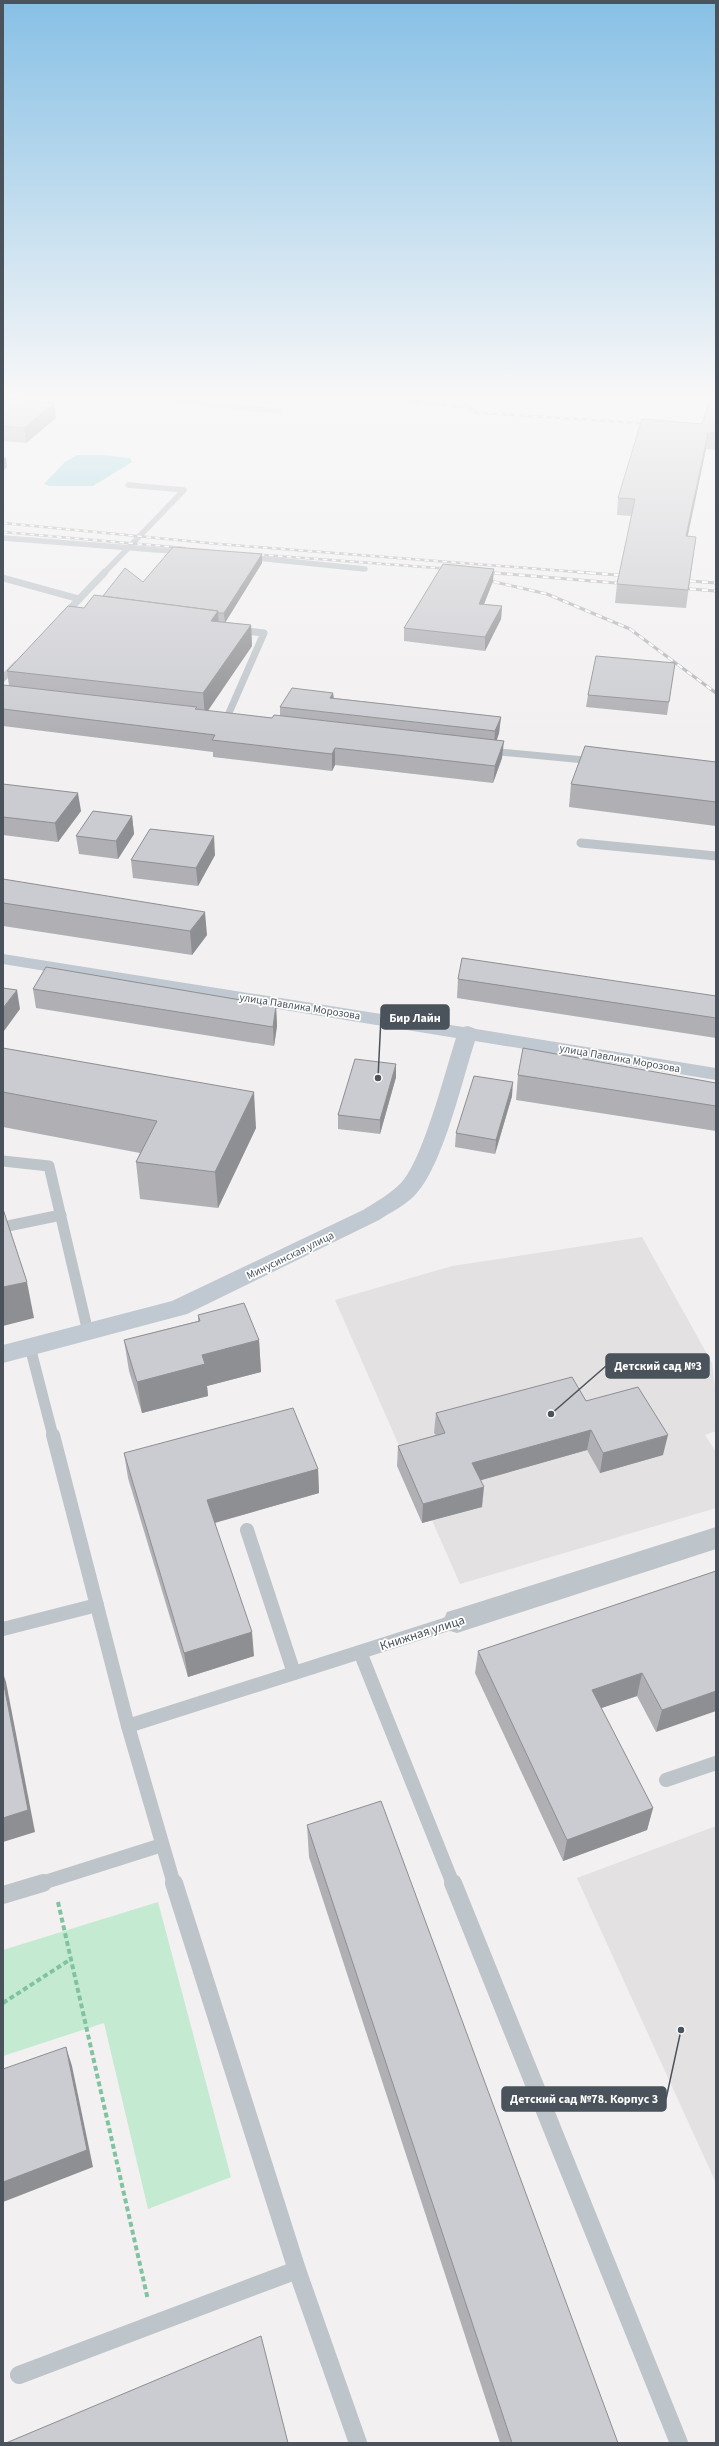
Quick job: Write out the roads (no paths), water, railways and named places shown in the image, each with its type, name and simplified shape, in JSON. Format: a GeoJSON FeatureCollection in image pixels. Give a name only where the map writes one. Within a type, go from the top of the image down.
{"type":"FeatureCollection","features":[{"type":"Feature","properties":{"kind":"street","name":"улица Павлика Морозова"},"geometry":{"type":"LineString","coordinates":[[3,959],[468,1032],[716,1074]]}},
{"type":"Feature","properties":{"kind":"street","name":"Минусинская улица"},"geometry":{"type":"LineString","coordinates":[[3,1354],[180,1308],[371,1215],[399,1197],[409,1188],[425,1161],[468,1032]]}},
{"type":"Feature","properties":{"kind":"street","name":"Книжная улица"},"geometry":{"type":"LineString","coordinates":[[457,1621],[716,1538]]}},
{"type":"Feature","properties":{"kind":"lane"},"geometry":{"type":"LineString","coordinates":[[56,624],[166,508]]}},
{"type":"Feature","properties":{"kind":"lane"},"geometry":{"type":"LineString","coordinates":[[3,538],[192,552]]}},
{"type":"Feature","properties":{"kind":"lane"},"geometry":{"type":"LineString","coordinates":[[240,556],[365,569]]}},
{"type":"Feature","properties":{"kind":"lane"},"geometry":{"type":"LineString","coordinates":[[3,578],[79,600]]}},
{"type":"Feature","properties":{"kind":"lane"},"geometry":{"type":"LineString","coordinates":[[71,607],[79,608]]}},
{"type":"Feature","properties":{"kind":"lane"},"geometry":{"type":"LineString","coordinates":[[225,722],[264,633],[233,629]]}},
{"type":"Feature","properties":{"kind":"lane"},"geometry":{"type":"LineString","coordinates":[[3,678],[24,656]]}},
{"type":"Feature","properties":{"kind":"lane"},"geometry":{"type":"LineString","coordinates":[[477,750],[602,761]]}},
{"type":"Feature","properties":{"kind":"lane"},"geometry":{"type":"LineString","coordinates":[[581,843],[716,856]]}},
{"type":"Feature","properties":{"kind":"lane"},"geometry":{"type":"LineString","coordinates":[[3,1161],[49,1166],[88,1332]]}},
{"type":"Feature","properties":{"kind":"lane"},"geometry":{"type":"LineString","coordinates":[[3,1227],[61,1215]]}},
{"type":"Feature","properties":{"kind":"lane"},"geometry":{"type":"LineString","coordinates":[[30,1346],[128,1726],[162,1845],[297,2270],[358,2443]]}},
{"type":"Feature","properties":{"kind":"lane"},"geometry":{"type":"LineString","coordinates":[[247,1530],[294,1673]]}},
{"type":"Feature","properties":{"kind":"lane"},"geometry":{"type":"LineString","coordinates":[[3,1629],[97,1605]]}},
{"type":"Feature","properties":{"kind":"lane","name":"Книжная улица"},"geometry":{"type":"LineString","coordinates":[[128,1726],[457,1621]]}},
{"type":"Feature","properties":{"kind":"lane"},"geometry":{"type":"LineString","coordinates":[[360,1652],[678,2443]]}},
{"type":"Feature","properties":{"kind":"lane"},"geometry":{"type":"LineString","coordinates":[[666,1780],[716,1763]]}},
{"type":"Feature","properties":{"kind":"lane"},"geometry":{"type":"LineString","coordinates":[[3,1896],[162,1845]]}},
{"type":"Feature","properties":{"kind":"lane"},"geometry":{"type":"LineString","coordinates":[[19,2375],[297,2270]]}},
{"type":"Feature","properties":{"kind":"railway"},"geometry":{"type":"LineString","coordinates":[[3,523],[219,544],[591,573]]}},
{"type":"Feature","properties":{"kind":"railway"},"geometry":{"type":"LineString","coordinates":[[3,532],[184,548]]}},
{"type":"Feature","properties":{"kind":"railway"},"geometry":{"type":"LineString","coordinates":[[251,554],[451,569]]}},
{"type":"Feature","properties":{"kind":"railway"},"geometry":{"type":"LineString","coordinates":[[494,573],[483,572],[628,584]]}},
{"type":"Feature","properties":{"kind":"railway"},"geometry":{"type":"LineString","coordinates":[[578,572],[591,573]]}},
{"type":"Feature","properties":{"kind":"railway"},"geometry":{"type":"LineString","coordinates":[[591,573],[630,576]]}},
{"type":"Feature","properties":{"kind":"railway"},"geometry":{"type":"LineString","coordinates":[[482,579],[547,594],[630,629],[716,693]]}},
{"type":"Feature","properties":{"kind":"railway"},"geometry":{"type":"LineString","coordinates":[[678,580],[716,583]]}},
{"type":"Feature","properties":{"kind":"railway"},"geometry":{"type":"LineString","coordinates":[[678,588],[716,591]]}},
{"type":"Feature","properties":{"kind":"place","name":"Бир Лайн"},"geometry":{"type":"Point","coordinates":[378,1078]}},
{"type":"Feature","properties":{"kind":"place","name":"Детский сад №3"},"geometry":{"type":"Point","coordinates":[551,1414]}},
{"type":"Feature","properties":{"kind":"place","name":"Детский сад №78. Корпус 3"},"geometry":{"type":"Point","coordinates":[681,2030]}}]}
